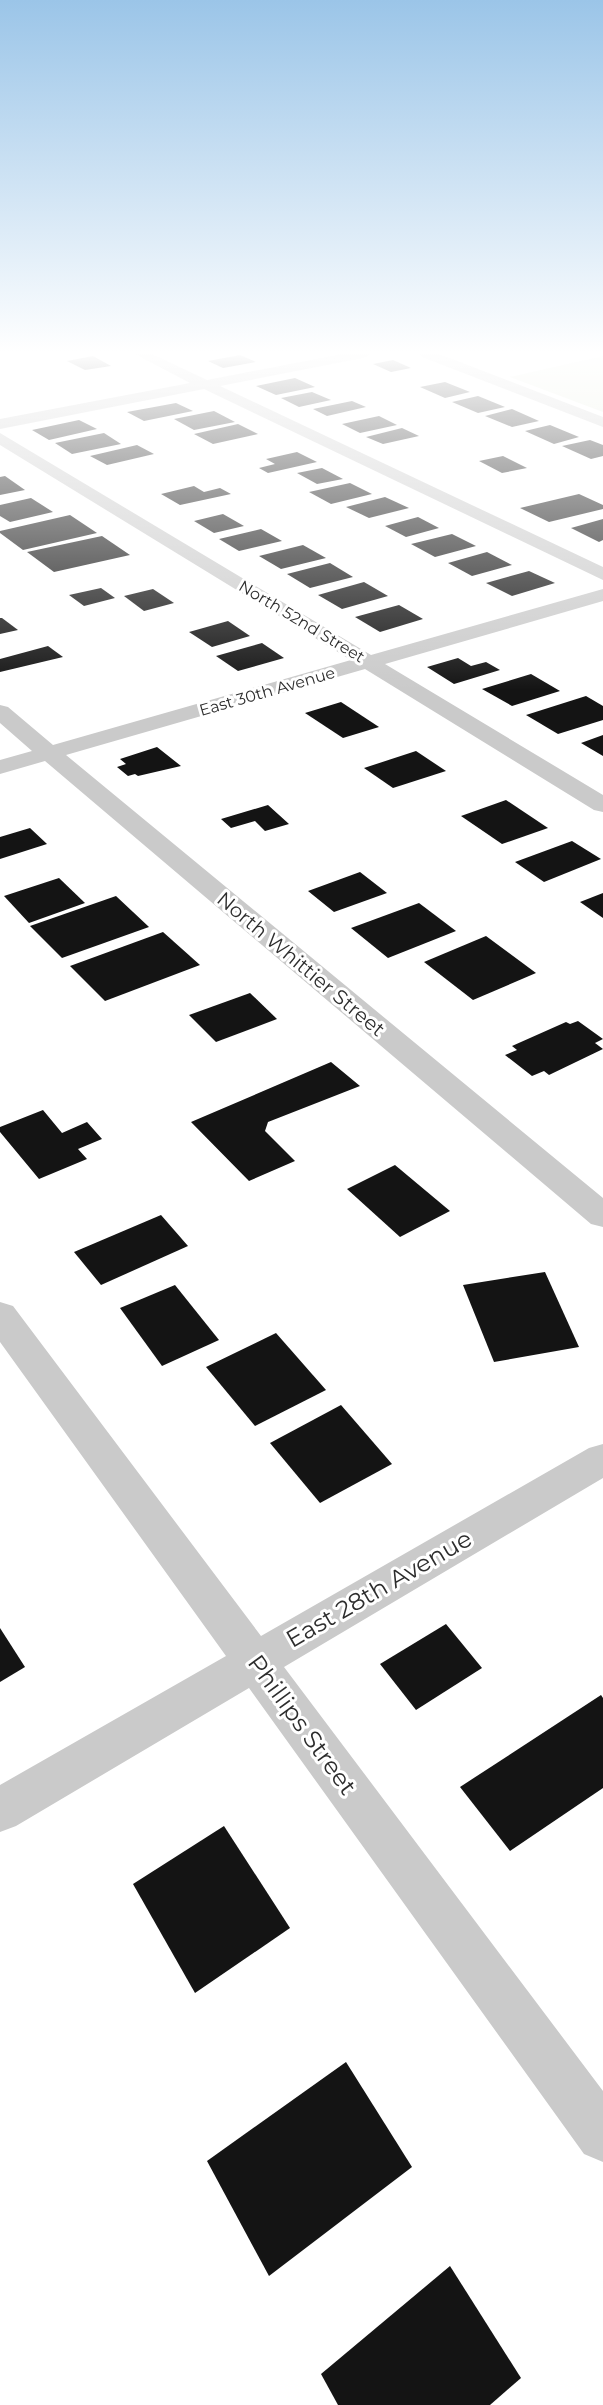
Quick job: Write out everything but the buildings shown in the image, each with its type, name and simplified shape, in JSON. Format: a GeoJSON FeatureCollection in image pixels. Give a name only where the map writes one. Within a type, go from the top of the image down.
{"type":"FeatureCollection","features":[{"type":"Feature","properties":{"kind":"street","name":"North 52nd Street"},"geometry":{"type":"LineString","coordinates":[[46,466],[603,805]]}},
{"type":"Feature","properties":{"kind":"street"},"geometry":{"type":"LineString","coordinates":[[378,466],[603,574]]}},
{"type":"Feature","properties":{"kind":"street","name":"East 30th Avenue"},"geometry":{"type":"LineString","coordinates":[[0,767],[603,595]]}},
{"type":"Feature","properties":{"kind":"street","name":"North Whittier Street"},"geometry":{"type":"LineString","coordinates":[[0,712],[603,1216]]}},
{"type":"Feature","properties":{"kind":"street","name":"Phillips Street"},"geometry":{"type":"LineString","coordinates":[[0,1315],[603,2135]]}},
{"type":"Feature","properties":{"kind":"street","name":"East 28th Avenue"},"geometry":{"type":"LineString","coordinates":[[0,1810],[603,1459]]}}]}
